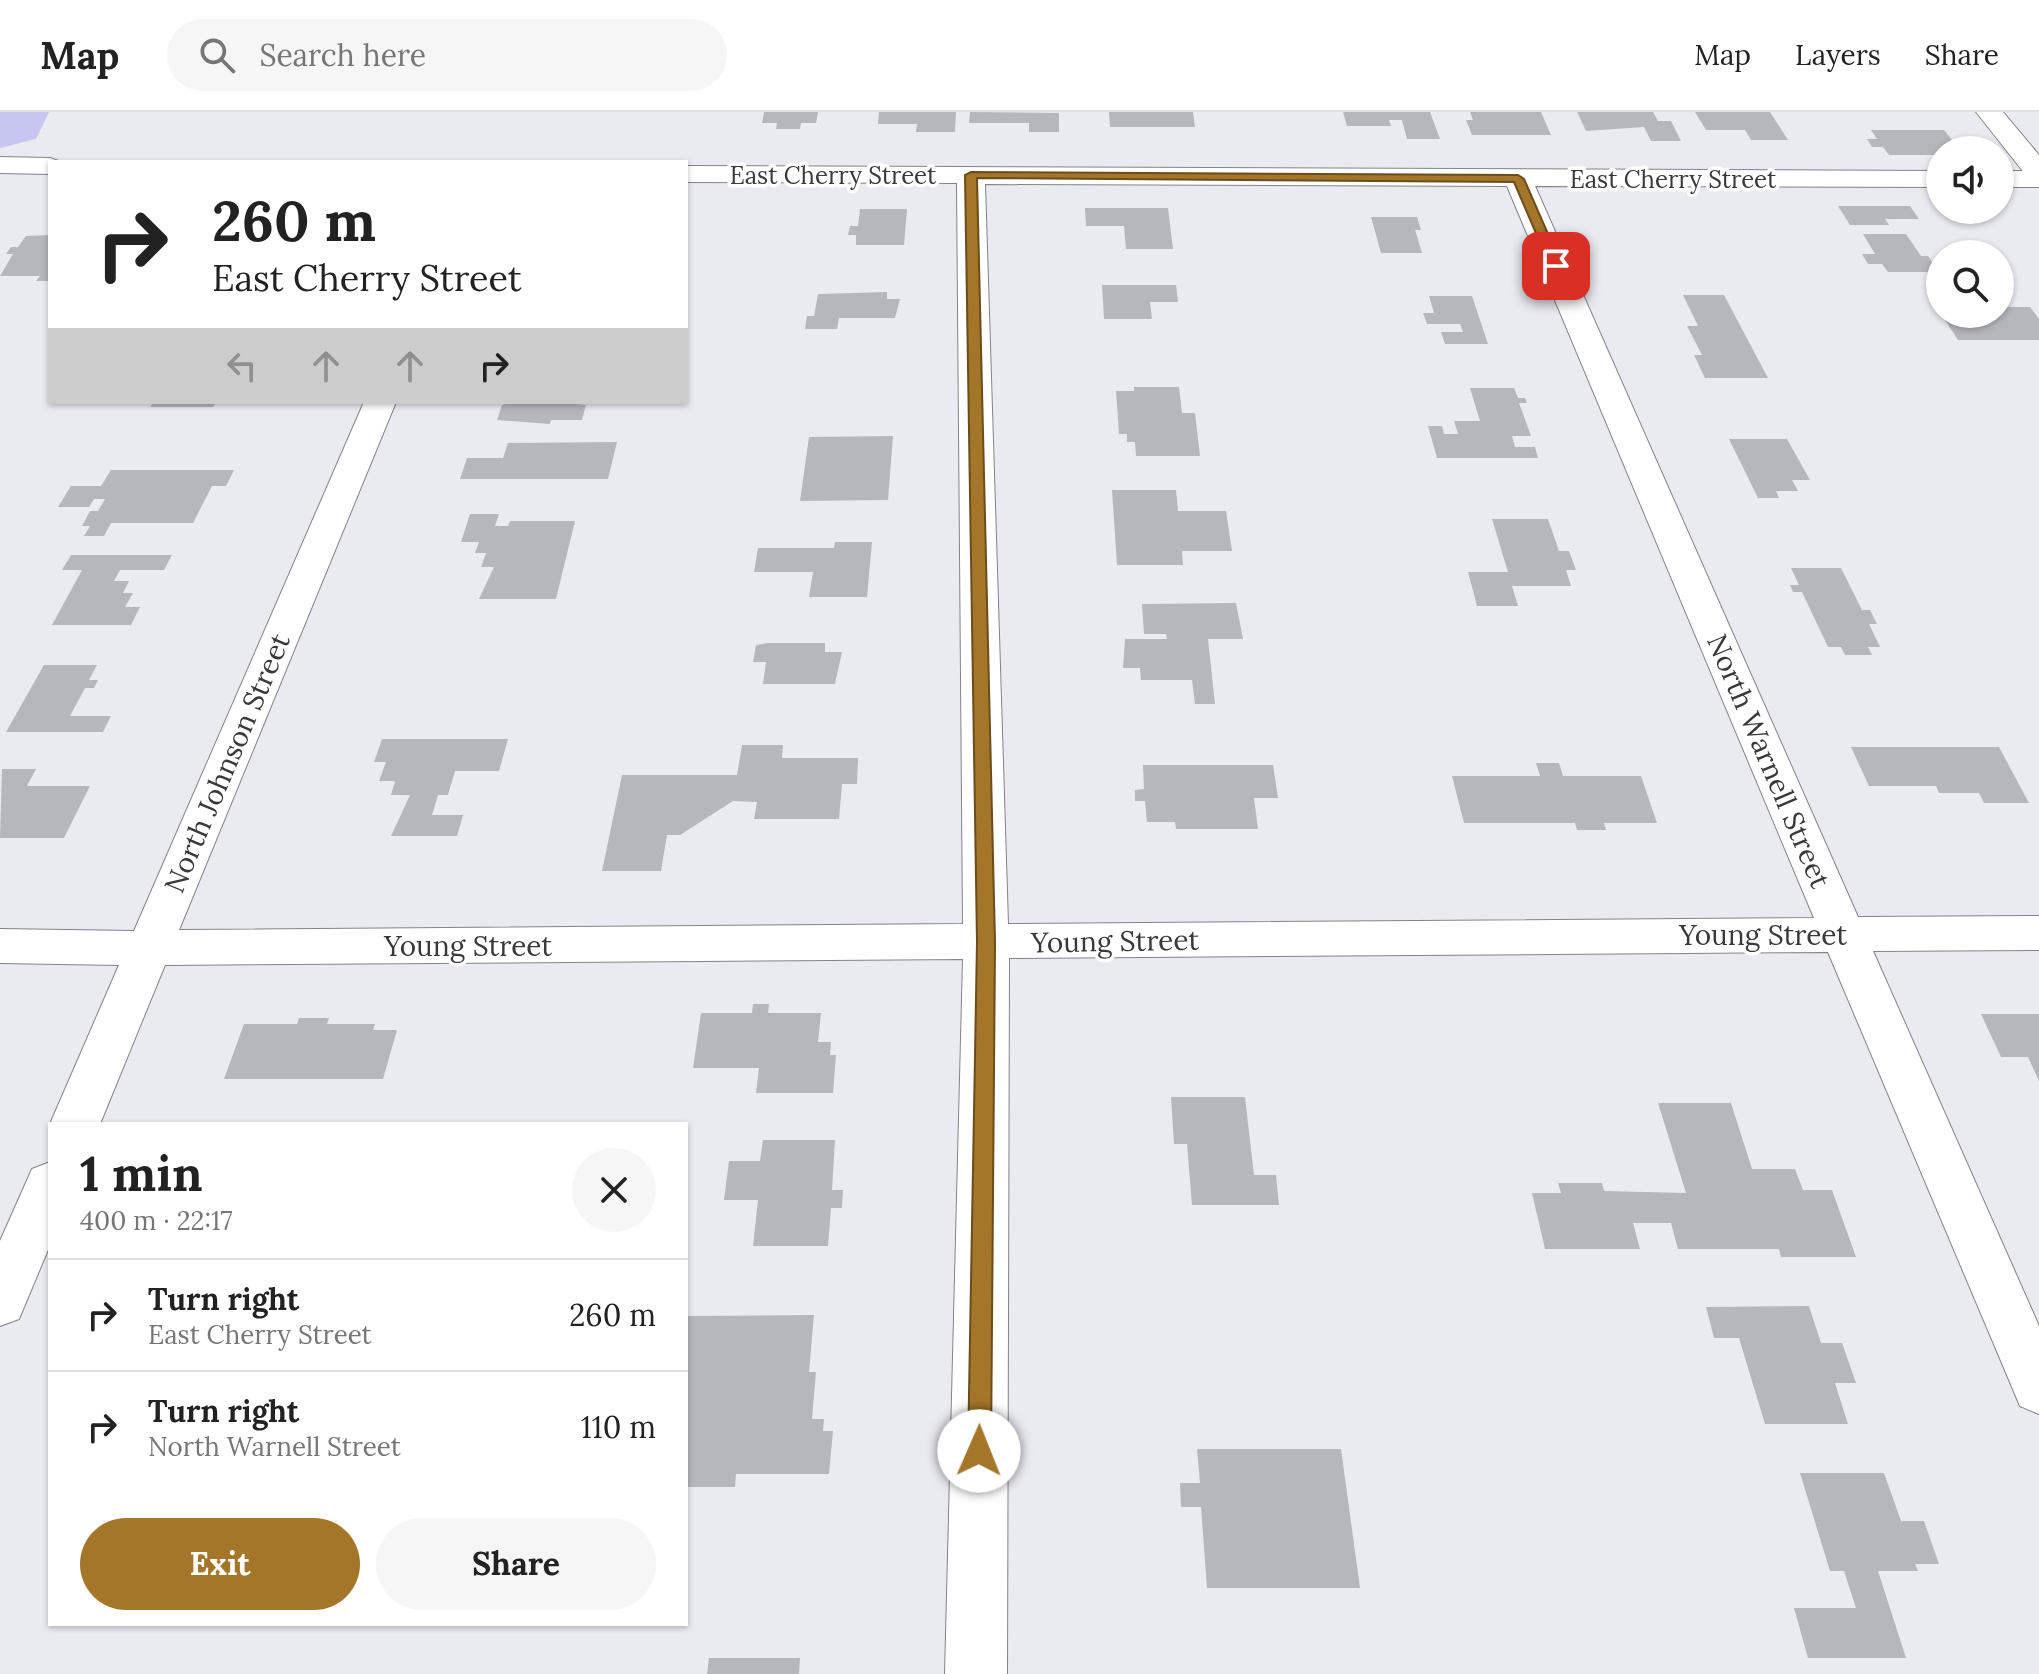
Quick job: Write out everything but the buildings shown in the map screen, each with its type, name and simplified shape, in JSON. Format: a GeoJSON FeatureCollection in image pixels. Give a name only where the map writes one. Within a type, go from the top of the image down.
{"type":"FeatureCollection","features":[{"type":"Feature","properties":{"kind":"street"},"geometry":{"type":"LineString","coordinates":[[1989,112],[2039,173]]}},
{"type":"Feature","properties":{"kind":"street"},"geometry":{"type":"LineString","coordinates":[[0,165],[48,166]]}},
{"type":"Feature","properties":{"kind":"street","name":"East Cherry Street"},"geometry":{"type":"LineString","coordinates":[[688,174],[1926,179]]}},
{"type":"Feature","properties":{"kind":"street"},"geometry":{"type":"LineString","coordinates":[[971,175],[986,942],[976,1674]]}},
{"type":"Feature","properties":{"kind":"street","name":"North Warnell Street"},"geometry":{"type":"LineString","coordinates":[[1518,179],[2039,1388]]}},
{"type":"Feature","properties":{"kind":"street"},"geometry":{"type":"LineString","coordinates":[[2014,179],[2039,179]]}},
{"type":"Feature","properties":{"kind":"street","name":"North Johnson Street"},"geometry":{"type":"LineString","coordinates":[[76,1122],[379,404]]}},
{"type":"Feature","properties":{"kind":"street","name":"Young Street"},"geometry":{"type":"LineString","coordinates":[[0,946],[149,948],[2039,933]]}},
{"type":"Feature","properties":{"kind":"street"},"geometry":{"type":"LineString","coordinates":[[0,1302],[48,1189]]}},
{"type":"Feature","properties":{"kind":"shaded area"},"geometry":{"type":"Polygon","coordinates":[[[0,112],[49,112],[36,139],[0,148],[0,112]]]}},
{"type":"Feature","properties":{"kind":"route"},"geometry":{"type":"LineString","coordinates":[[979,1451],[986,942],[971,175],[1518,179],[1556,266]]}}]}
